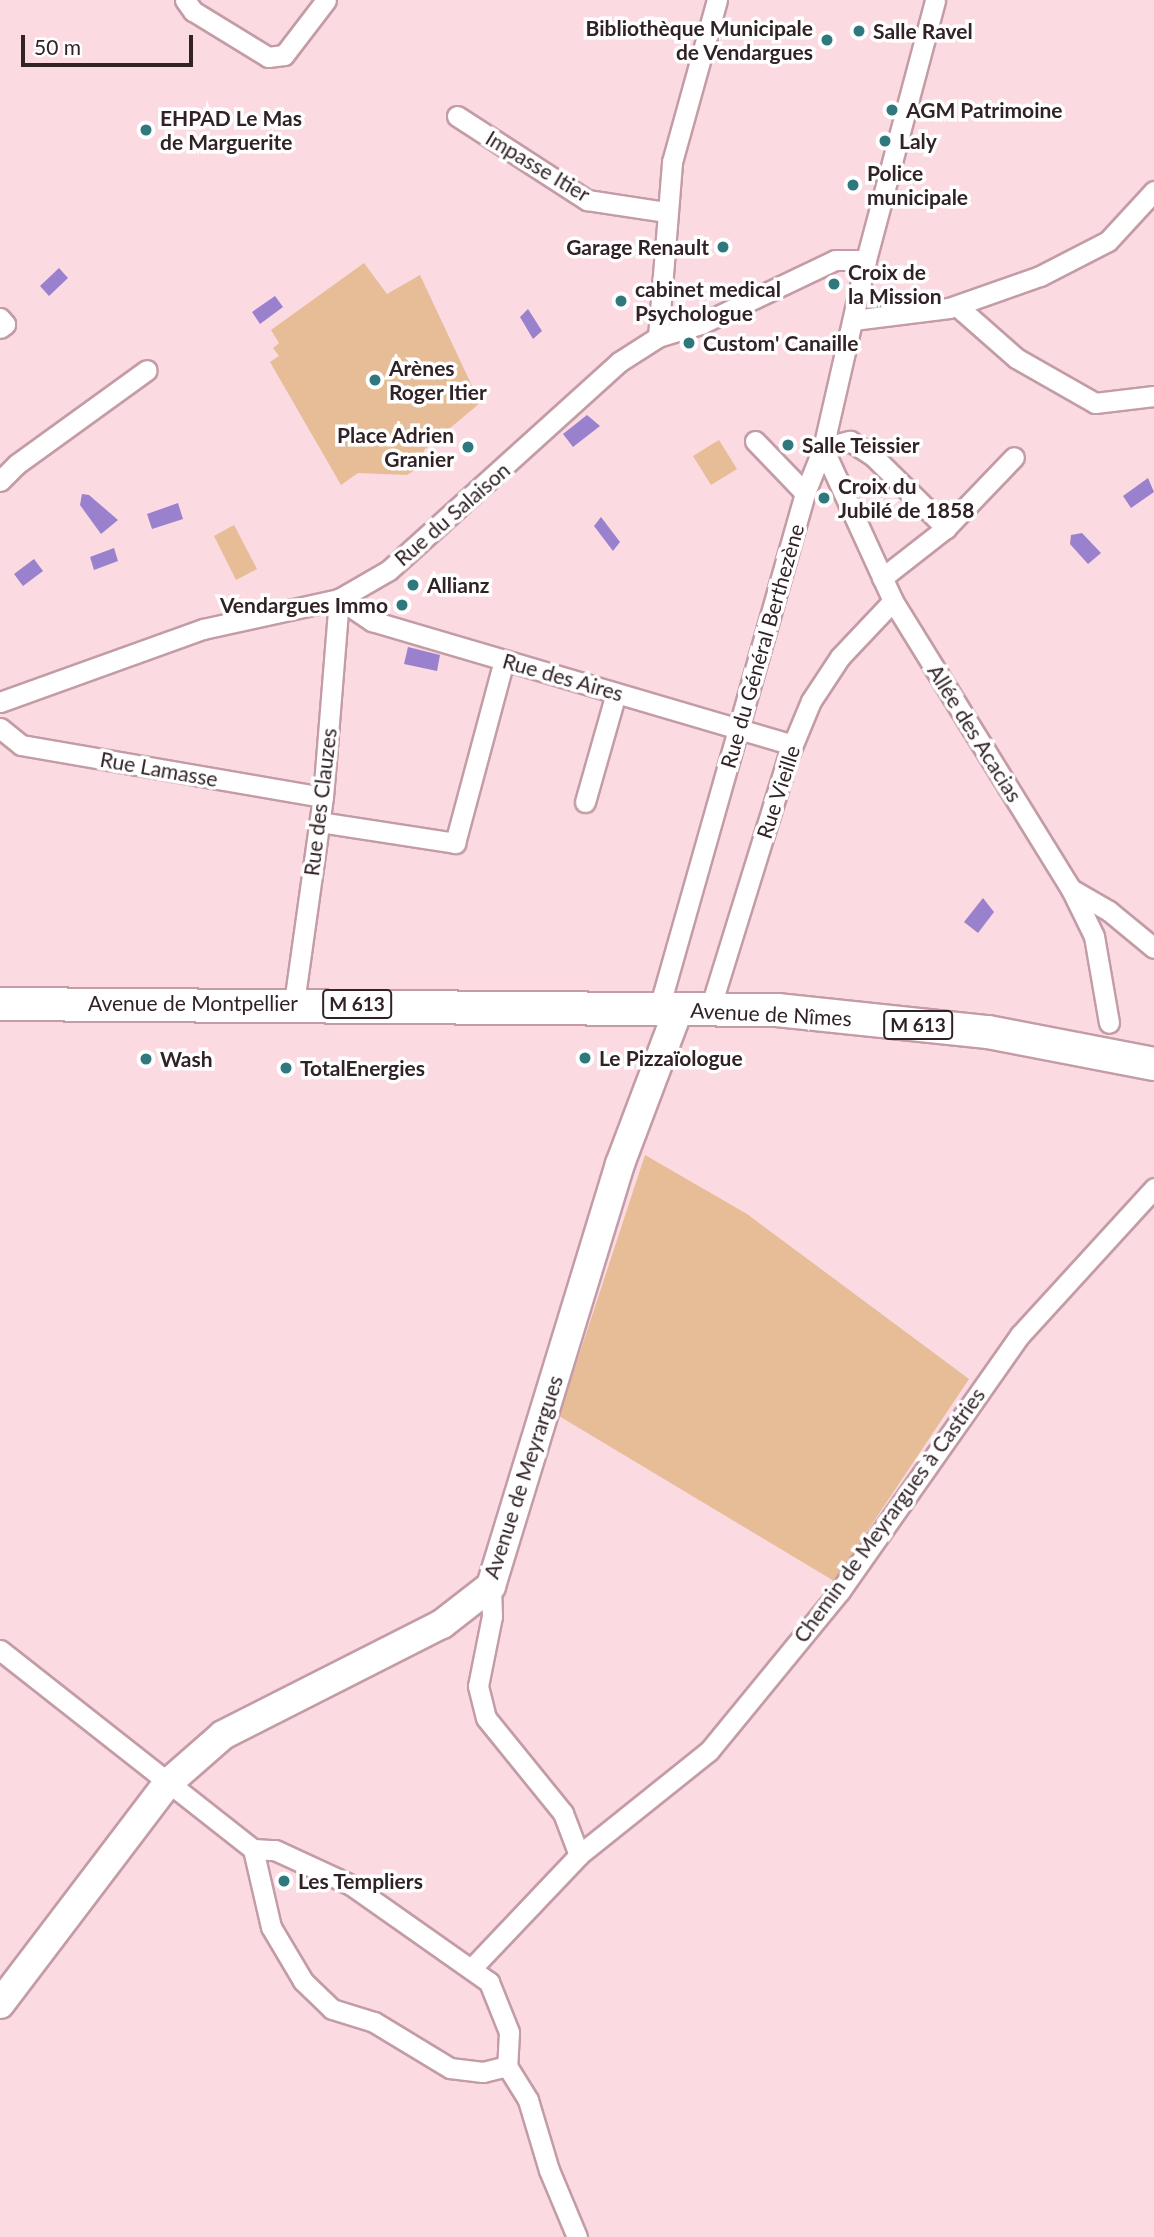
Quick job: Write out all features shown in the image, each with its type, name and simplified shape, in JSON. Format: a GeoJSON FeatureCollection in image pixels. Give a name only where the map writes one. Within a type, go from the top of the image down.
{"type":"FeatureCollection","features":[{"type":"Feature","properties":{"kind":"main road","name":"Avenue de Montpellier"},"geometry":{"type":"LineString","coordinates":[[0,1004],[294,1003],[683,1008]]}},
{"type":"Feature","properties":{"kind":"main road","name":"Avenue de Nîmes"},"geometry":{"type":"LineString","coordinates":[[683,1008],[777,1010],[988,1032],[1154,1064]]}},
{"type":"Feature","properties":{"kind":"street"},"geometry":{"type":"LineString","coordinates":[[185,0],[193,11],[268,58],[284,55],[326,0]]}},
{"type":"Feature","properties":{"kind":"street"},"geometry":{"type":"LineString","coordinates":[[657,337],[665,212],[672,162],[718,0]]}},
{"type":"Feature","properties":{"kind":"street","name":"Rue du Général Berthezène"},"geometry":{"type":"LineString","coordinates":[[683,1008],[740,729],[805,493],[823,448],[866,260],[935,0]]}},
{"type":"Feature","properties":{"kind":"street","name":"Impasse Itier"},"geometry":{"type":"LineString","coordinates":[[457,116],[587,200],[665,212]]}},
{"type":"Feature","properties":{"kind":"street"},"geometry":{"type":"LineString","coordinates":[[853,320],[957,306],[1092,252],[1154,191]]}},
{"type":"Feature","properties":{"kind":"street","name":"Rue du Salaison"},"geometry":{"type":"LineString","coordinates":[[0,702],[202,629],[339,599],[389,570],[619,362],[657,337],[701,324],[835,260],[866,260]]}},
{"type":"Feature","properties":{"kind":"street"},"geometry":{"type":"LineString","coordinates":[[957,306],[1016,358],[1095,403],[1154,396]]}},
{"type":"Feature","properties":{"kind":"street"},"geometry":{"type":"LineString","coordinates":[[0,318],[5,324],[0,328]]}},
{"type":"Feature","properties":{"kind":"street"},"geometry":{"type":"LineString","coordinates":[[0,481],[17,464],[147,370]]}},
{"type":"Feature","properties":{"kind":"street"},"geometry":{"type":"LineString","coordinates":[[755,441],[805,493]]}},
{"type":"Feature","properties":{"kind":"street"},"geometry":{"type":"LineString","coordinates":[[823,448],[850,441],[873,456],[946,528]]}},
{"type":"Feature","properties":{"kind":"street","name":"Allée des Acacias"},"geometry":{"type":"LineString","coordinates":[[823,448],[893,601],[1071,888],[1094,936],[1109,1023]]}},
{"type":"Feature","properties":{"kind":"street"},"geometry":{"type":"LineString","coordinates":[[882,578],[946,528],[1014,457]]}},
{"type":"Feature","properties":{"kind":"street","name":"Rue des Aires"},"geometry":{"type":"LineString","coordinates":[[339,599],[372,621],[792,745]]}},
{"type":"Feature","properties":{"kind":"street","name":"Rue des Clauzes"},"geometry":{"type":"LineString","coordinates":[[294,1003],[323,797],[339,599]]}},
{"type":"Feature","properties":{"kind":"street","name":"Rue Vieille"},"geometry":{"type":"LineString","coordinates":[[683,1008],[811,701],[840,657],[893,601]]}},
{"type":"Feature","properties":{"kind":"street"},"geometry":{"type":"LineString","coordinates":[[320,822],[455,843],[503,660]]}},
{"type":"Feature","properties":{"kind":"street"},"geometry":{"type":"LineString","coordinates":[[585,802],[616,692]]}},
{"type":"Feature","properties":{"kind":"street","name":"Rue Lamasse"},"geometry":{"type":"LineString","coordinates":[[0,728],[21,745],[323,797]]}},
{"type":"Feature","properties":{"kind":"street"},"geometry":{"type":"LineString","coordinates":[[1071,888],[1110,911],[1154,948]]}},
{"type":"Feature","properties":{"kind":"street","name":"Avenue de Meyrargues"},"geometry":{"type":"LineString","coordinates":[[0,2004],[167,1784],[223,1735],[442,1624],[491,1586],[620,1164],[683,1008]]}},
{"type":"Feature","properties":{"kind":"street","name":"Chemin de Meyrargues à Castries"},"geometry":{"type":"LineString","coordinates":[[471,1969],[579,1855],[709,1751],[840,1591],[1020,1335],[1154,1188]]}},
{"type":"Feature","properties":{"kind":"street"},"geometry":{"type":"LineString","coordinates":[[491,1586],[492,1616],[478,1686],[486,1718],[563,1813],[579,1855]]}},
{"type":"Feature","properties":{"kind":"street"},"geometry":{"type":"LineString","coordinates":[[0,1650],[253,1849],[275,1850],[351,1885],[489,1982],[509,2032],[508,2066],[528,2100],[549,2170],[577,2237]]}},
{"type":"Feature","properties":{"kind":"street"},"geometry":{"type":"LineString","coordinates":[[253,1849],[271,1927],[303,1981],[332,2009],[374,2022],[450,2067],[483,2072],[508,2066]]}},
{"type":"Feature","properties":{"kind":"shaded area","name":"Arènes Roger Itier"},"geometry":{"type":"Polygon","coordinates":[[[364,263],[387,294],[420,275],[480,403],[424,450],[421,466],[407,475],[358,473],[341,485],[270,362],[279,356],[273,348],[279,343],[271,330],[364,263]]]}},
{"type":"Feature","properties":{"kind":"shaded area"},"geometry":{"type":"Polygon","coordinates":[[[59,268],[68,278],[49,296],[40,286],[59,268]]]}},
{"type":"Feature","properties":{"kind":"shaded area"},"geometry":{"type":"Polygon","coordinates":[[[275,296],[283,307],[260,324],[252,312],[275,296]]]}},
{"type":"Feature","properties":{"kind":"shaded area"},"geometry":{"type":"Polygon","coordinates":[[[528,309],[542,331],[533,339],[520,317],[528,309]]]}},
{"type":"Feature","properties":{"kind":"shaded area"},"geometry":{"type":"Polygon","coordinates":[[[587,415],[600,426],[573,447],[563,434],[587,415]]]}},
{"type":"Feature","properties":{"kind":"shaded area"},"geometry":{"type":"Polygon","coordinates":[[[719,440],[737,469],[711,485],[693,456],[719,440]]]}},
{"type":"Feature","properties":{"kind":"shaded area"},"geometry":{"type":"Polygon","coordinates":[[[1148,478],[1154,492],[1131,508],[1123,496],[1148,478]]]}},
{"type":"Feature","properties":{"kind":"shaded area"},"geometry":{"type":"Polygon","coordinates":[[[82,494],[89,495],[118,520],[101,534],[80,505],[82,494]]]}},
{"type":"Feature","properties":{"kind":"shaded area"},"geometry":{"type":"Polygon","coordinates":[[[178,503],[183,519],[152,529],[147,514],[178,503]]]}},
{"type":"Feature","properties":{"kind":"shaded area"},"geometry":{"type":"Polygon","coordinates":[[[601,517],[620,542],[613,551],[594,526],[601,517]]]}},
{"type":"Feature","properties":{"kind":"shaded area"},"geometry":{"type":"Polygon","coordinates":[[[234,525],[257,569],[236,580],[214,536],[234,525]]]}},
{"type":"Feature","properties":{"kind":"shaded area"},"geometry":{"type":"Polygon","coordinates":[[[1082,533],[1101,553],[1088,564],[1070,544],[1071,535],[1082,533]]]}},
{"type":"Feature","properties":{"kind":"shaded area"},"geometry":{"type":"Polygon","coordinates":[[[114,548],[118,561],[94,570],[90,557],[114,548]]]}},
{"type":"Feature","properties":{"kind":"shaded area"},"geometry":{"type":"Polygon","coordinates":[[[34,559],[43,571],[23,586],[14,574],[34,559]]]}},
{"type":"Feature","properties":{"kind":"shaded area"},"geometry":{"type":"Polygon","coordinates":[[[408,647],[440,655],[437,671],[404,664],[408,647]]]}},
{"type":"Feature","properties":{"kind":"shaded area"},"geometry":{"type":"Polygon","coordinates":[[[983,898],[994,912],[978,933],[964,922],[983,898]]]}},
{"type":"Feature","properties":{"kind":"shaded area"},"geometry":{"type":"Polygon","coordinates":[[[645,1155],[747,1214],[969,1379],[834,1581],[559,1416],[645,1155]]]}},
{"type":"Feature","properties":{"kind":"place","name":"Salle Ravel"},"geometry":{"type":"Point","coordinates":[859,31]}},
{"type":"Feature","properties":{"kind":"place","name":"Bibliothèque Municipale de Vendargues"},"geometry":{"type":"Point","coordinates":[827,40]}},
{"type":"Feature","properties":{"kind":"place","name":"AGM Patrimoine"},"geometry":{"type":"Point","coordinates":[892,110]}},
{"type":"Feature","properties":{"kind":"place","name":"EHPAD Le Mas de Marguerite"},"geometry":{"type":"Point","coordinates":[146,130]}},
{"type":"Feature","properties":{"kind":"place","name":"Laly"},"geometry":{"type":"Point","coordinates":[885,141]}},
{"type":"Feature","properties":{"kind":"place","name":"Police municipale"},"geometry":{"type":"Point","coordinates":[853,185]}},
{"type":"Feature","properties":{"kind":"place","name":"Garage Renault"},"geometry":{"type":"Point","coordinates":[723,247]}},
{"type":"Feature","properties":{"kind":"place","name":"Croix de la Mission"},"geometry":{"type":"Point","coordinates":[834,284]}},
{"type":"Feature","properties":{"kind":"place","name":"cabinet medical Psychologue"},"geometry":{"type":"Point","coordinates":[621,301]}},
{"type":"Feature","properties":{"kind":"place","name":"Custom' Canaille"},"geometry":{"type":"Point","coordinates":[689,343]}},
{"type":"Feature","properties":{"kind":"place","name":"Arènes Roger Itier"},"geometry":{"type":"Point","coordinates":[375,380]}},
{"type":"Feature","properties":{"kind":"place","name":"Salle Teissier"},"geometry":{"type":"Point","coordinates":[788,445]}},
{"type":"Feature","properties":{"kind":"place","name":"Place Adrien Granier"},"geometry":{"type":"Point","coordinates":[468,447]}},
{"type":"Feature","properties":{"kind":"place","name":"Croix du Jubilé de 1858"},"geometry":{"type":"Point","coordinates":[824,498]}},
{"type":"Feature","properties":{"kind":"place","name":"Allianz"},"geometry":{"type":"Point","coordinates":[413,585]}},
{"type":"Feature","properties":{"kind":"place","name":"Vendargues Immo"},"geometry":{"type":"Point","coordinates":[402,605]}},
{"type":"Feature","properties":{"kind":"place","name":"Le Pizzaïologue"},"geometry":{"type":"Point","coordinates":[585,1058]}},
{"type":"Feature","properties":{"kind":"place","name":"Wash"},"geometry":{"type":"Point","coordinates":[146,1059]}},
{"type":"Feature","properties":{"kind":"place","name":"TotalEnergies"},"geometry":{"type":"Point","coordinates":[286,1068]}},
{"type":"Feature","properties":{"kind":"place","name":"Les Templiers"},"geometry":{"type":"Point","coordinates":[284,1881]}}]}
